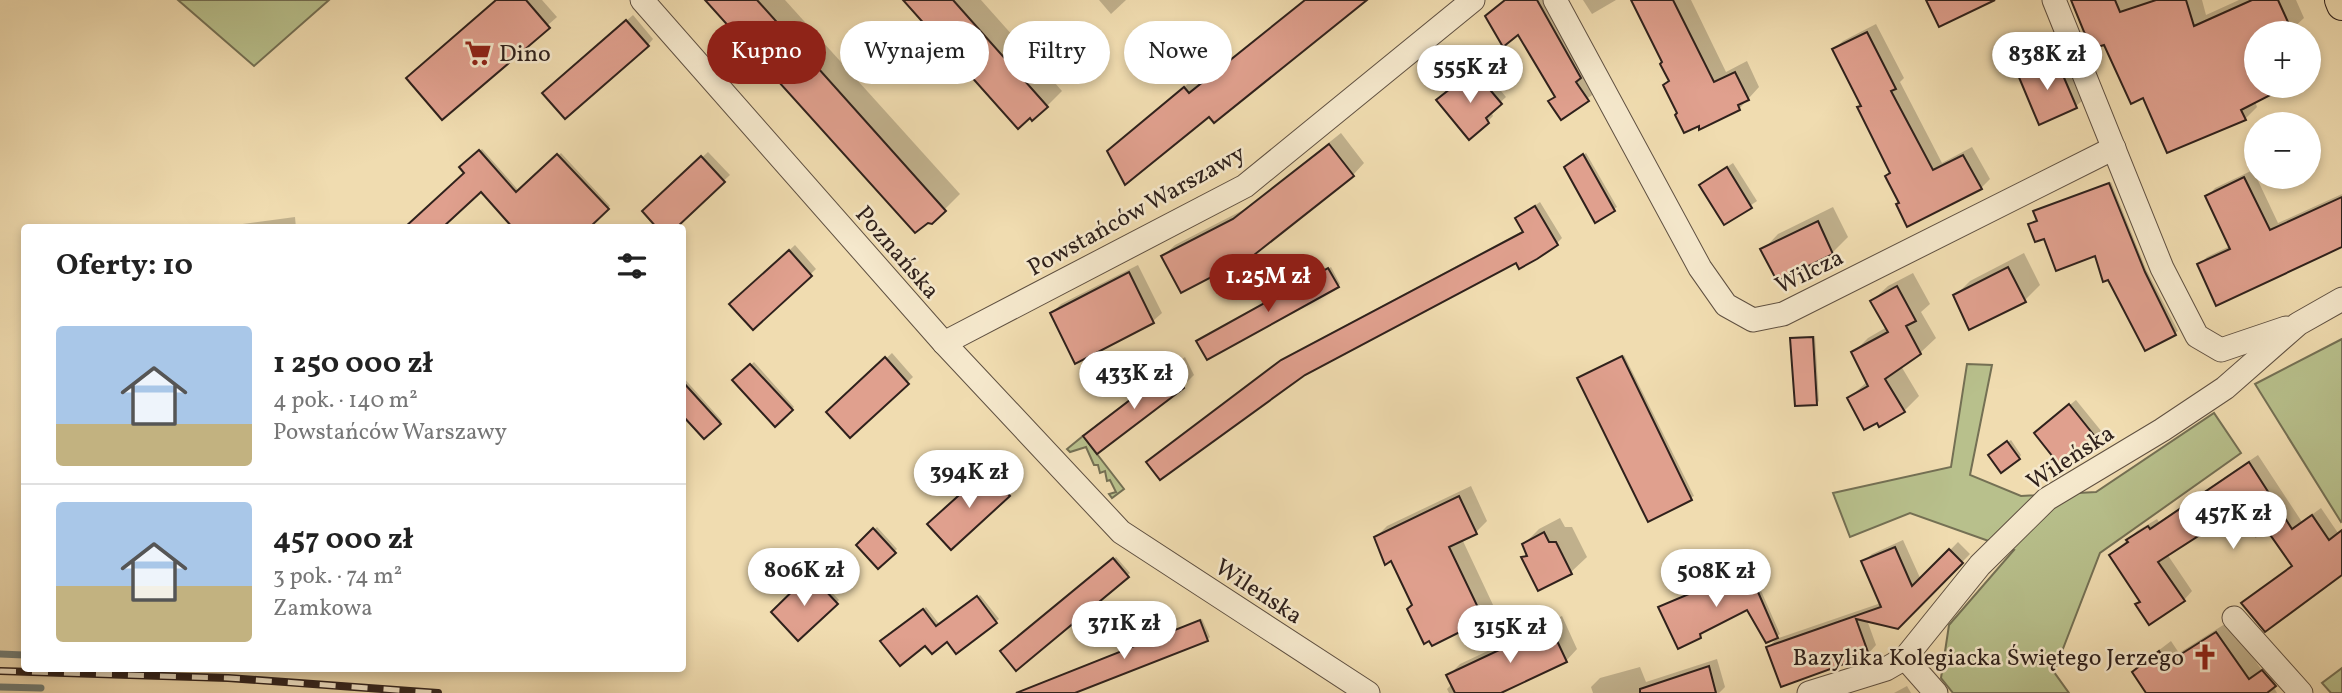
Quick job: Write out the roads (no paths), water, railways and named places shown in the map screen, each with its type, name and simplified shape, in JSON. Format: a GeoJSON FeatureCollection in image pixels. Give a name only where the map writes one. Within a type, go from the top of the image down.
{"type":"FeatureCollection","features":[{"type":"Feature","properties":{"kind":"main road"},"geometry":{"type":"LineString","coordinates":[[2340,0],[2342,5]]}},
{"type":"Feature","properties":{"kind":"street","name":"Poznańska"},"geometry":{"type":"LineString","coordinates":[[642,0],[944,343],[1121,532]]}},
{"type":"Feature","properties":{"kind":"street","name":"Powstańców Warszawy"},"geometry":{"type":"LineString","coordinates":[[944,343],[1245,187],[1472,0]]}},
{"type":"Feature","properties":{"kind":"street","name":"Wilcza"},"geometry":{"type":"LineString","coordinates":[[1555,0],[1700,268],[1726,305],[1753,320],[1783,314],[2114,148]]}},
{"type":"Feature","properties":{"kind":"street"},"geometry":{"type":"LineString","coordinates":[[2054,0],[2162,268],[2197,336],[2221,350],[2298,324]]}},
{"type":"Feature","properties":{"kind":"street","name":"Wileńska"},"geometry":{"type":"LineString","coordinates":[[1809,693],[1886,668],[1905,658],[1980,565],[2047,499],[2162,430],[2225,388],[2298,324],[2342,299]]}},
{"type":"Feature","properties":{"kind":"street","name":"Wileńska"},"geometry":{"type":"LineString","coordinates":[[1121,532],[1368,693]]}},
{"type":"Feature","properties":{"kind":"street"},"geometry":{"type":"LineString","coordinates":[[2234,618],[2301,693]]}},
{"type":"Feature","properties":{"kind":"street"},"geometry":{"type":"LineString","coordinates":[[1905,658],[1936,693]]}},
{"type":"Feature","properties":{"kind":"waterway"},"geometry":{"type":"LineString","coordinates":[[0,654],[21,655]]}},
{"type":"Feature","properties":{"kind":"waterway"},"geometry":{"type":"LineString","coordinates":[[0,687],[41,688]]}},
{"type":"Feature","properties":{"kind":"railway"},"geometry":{"type":"LineString","coordinates":[[0,671],[21,672]]}},
{"type":"Feature","properties":{"kind":"railway"},"geometry":{"type":"LineString","coordinates":[[33,672],[228,678],[438,693]]}},
{"type":"Feature","properties":{"kind":"place","name":"Dino"},"geometry":{"type":"Point","coordinates":[478,53]}},
{"type":"Feature","properties":{"kind":"place","name":"Bazylika Kolegiacka Świętego Jerzego"},"geometry":{"type":"Point","coordinates":[2205,657]}}]}
